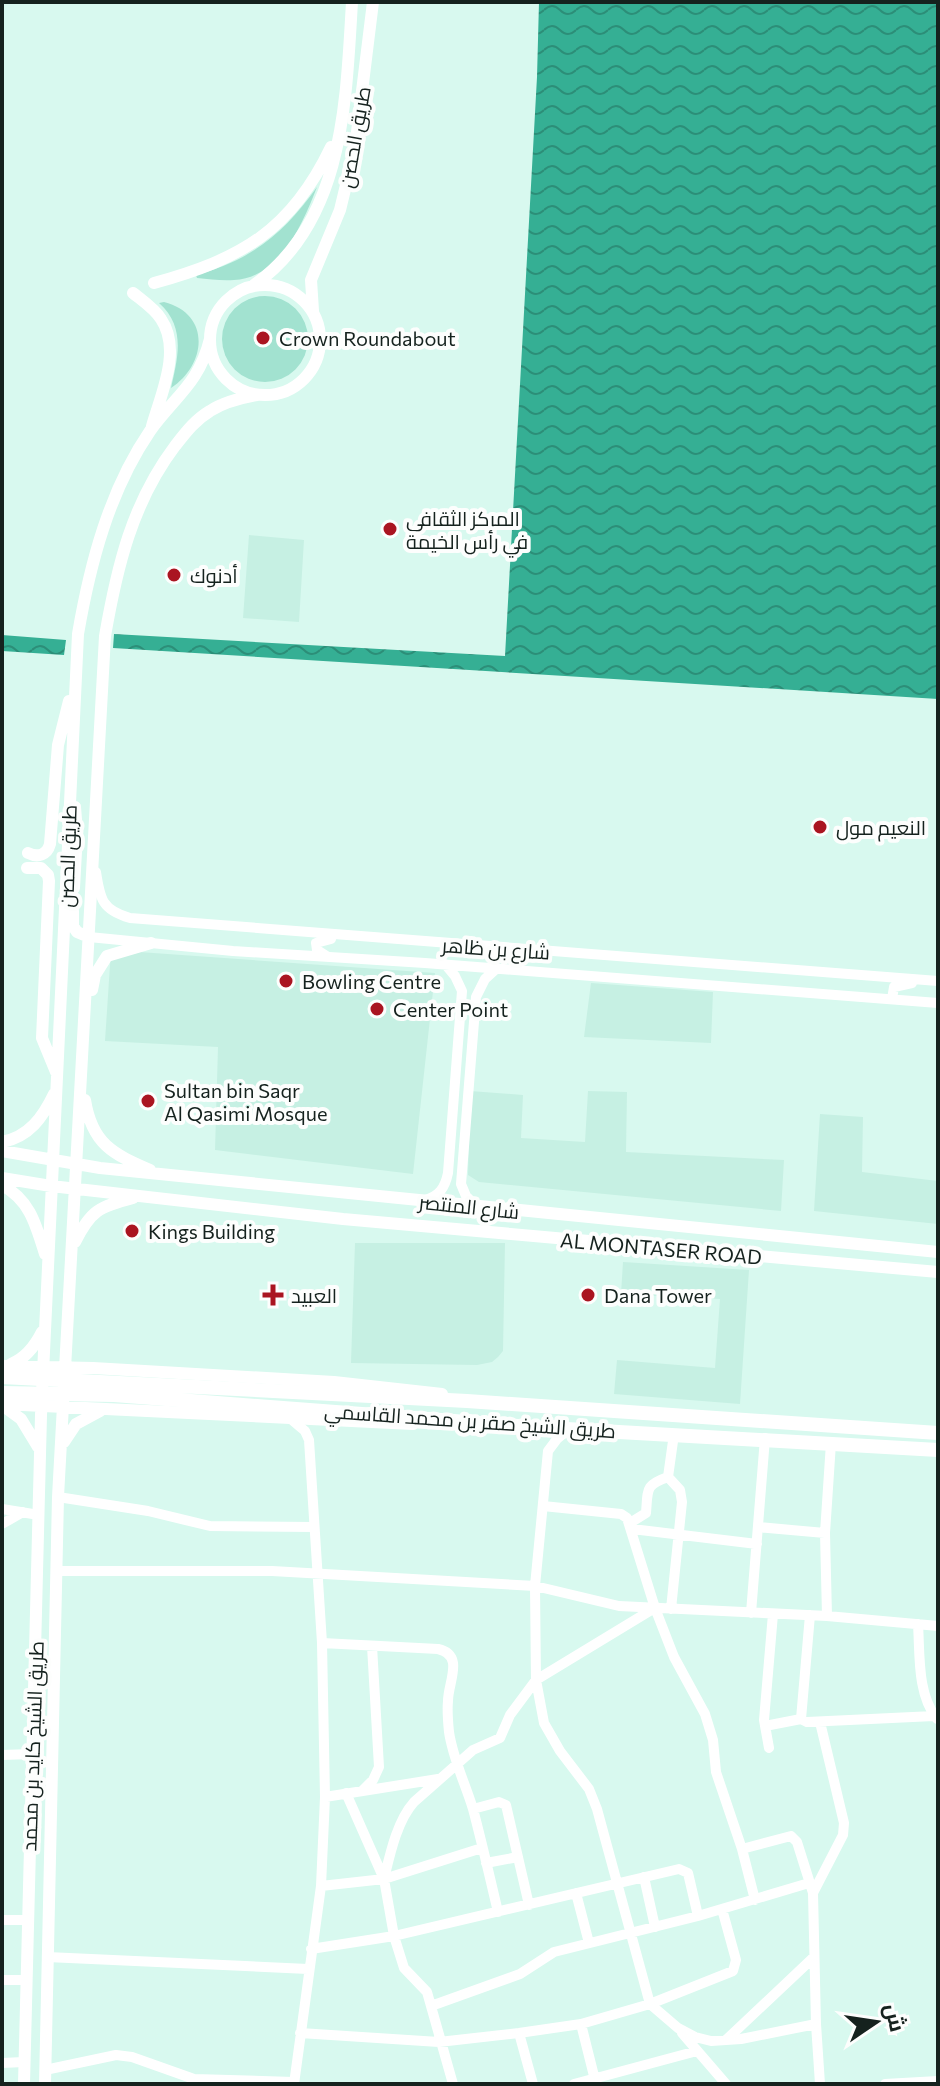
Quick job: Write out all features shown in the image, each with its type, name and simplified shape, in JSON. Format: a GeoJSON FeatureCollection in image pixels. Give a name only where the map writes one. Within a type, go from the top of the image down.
{"type":"FeatureCollection","features":[{"type":"Feature","properties":{"kind":"highway","name":"طريق الشيخ صقر بن محمد القاسمي"},"geometry":{"type":"LineString","coordinates":[[5,1372],[465,1422],[938,1450]]}},
{"type":"Feature","properties":{"kind":"highway","name":"طريق الشيخ صقر بن محمد القاسمي"},"geometry":{"type":"LineString","coordinates":[[3,1399],[97,1381],[467,1401],[938,1433]]}},
{"type":"Feature","properties":{"kind":"main road","name":"طريق الحصن"},"geometry":{"type":"LineString","coordinates":[[254,285],[277,269],[295,249],[310,224],[332,170],[343,110],[352,2]]}},
{"type":"Feature","properties":{"kind":"main road","name":"طريق الحصن"},"geometry":{"type":"LineString","coordinates":[[314,315],[311,280],[340,210],[355,148],[373,2]]}},
{"type":"Feature","properties":{"kind":"main road"},"geometry":{"type":"LineString","coordinates":[[154,283],[222,261],[251,245],[278,224],[300,200],[319,172],[343,110]]}},
{"type":"Feature","properties":{"kind":"main road"},"geometry":{"type":"LineString","coordinates":[[254,285],[272,285],[289,290],[303,300],[314,315],[321,343],[315,362],[305,377],[291,388],[274,394],[257,395],[240,389],[226,379],[216,364],[210,339],[214,317],[231,296],[254,285]]}},
{"type":"Feature","properties":{"kind":"main road"},"geometry":{"type":"LineString","coordinates":[[133,293],[161,319],[168,334],[170,353],[150,431]]}},
{"type":"Feature","properties":{"kind":"main road","name":"طريق الحصن"},"geometry":{"type":"LineString","coordinates":[[41,1407],[78,634],[95,554],[119,488],[150,431],[200,371],[210,339]]}},
{"type":"Feature","properties":{"kind":"main road","name":"طريق الحصن"},"geometry":{"type":"LineString","coordinates":[[63,1408],[105,636],[114,585],[138,506],[161,465],[193,423],[212,409],[234,399],[257,395]]}},
{"type":"Feature","properties":{"kind":"main road"},"geometry":{"type":"LineString","coordinates":[[28,853],[44,854],[50,844],[60,733],[74,687]]}},
{"type":"Feature","properties":{"kind":"main road"},"geometry":{"type":"LineString","coordinates":[[69,784],[77,833],[73,926],[82,936],[89,937]]}},
{"type":"Feature","properties":{"kind":"main road"},"geometry":{"type":"LineString","coordinates":[[2,1142],[19,1137],[35,1126],[58,1081],[42,1038],[49,881],[41,868],[27,868]]}},
{"type":"Feature","properties":{"kind":"main road"},"geometry":{"type":"LineString","coordinates":[[85,1016],[95,975],[107,956],[151,943]]}},
{"type":"Feature","properties":{"kind":"main road"},"geometry":{"type":"LineString","coordinates":[[82,1075],[93,1128],[106,1147],[120,1157],[160,1174]]}},
{"type":"Feature","properties":{"kind":"main road","name":"شارع المنتصر"},"geometry":{"type":"LineString","coordinates":[[2,1151],[76,1166],[938,1252]]}},
{"type":"Feature","properties":{"kind":"main road","name":"AL MONTASER ROAD"},"geometry":{"type":"LineString","coordinates":[[2,1178],[75,1189],[523,1236],[938,1272]]}},
{"type":"Feature","properties":{"kind":"main road"},"geometry":{"type":"LineString","coordinates":[[2,1185],[25,1202],[33,1215],[48,1263]]}},
{"type":"Feature","properties":{"kind":"main road"},"geometry":{"type":"LineString","coordinates":[[72,1248],[84,1223],[94,1211],[141,1196]]}},
{"type":"Feature","properties":{"kind":"main road"},"geometry":{"type":"LineString","coordinates":[[5,1372],[36,1345],[45,1326]]}},
{"type":"Feature","properties":{"kind":"main road"},"geometry":{"type":"LineString","coordinates":[[67,1336],[79,1359],[97,1381]]}},
{"type":"Feature","properties":{"kind":"main road"},"geometry":{"type":"LineString","coordinates":[[5,1372],[65,1367],[97,1381]]}},
{"type":"Feature","properties":{"kind":"main road"},"geometry":{"type":"LineString","coordinates":[[3,1399],[41,1407],[323,1422],[465,1422]]}},
{"type":"Feature","properties":{"kind":"main road"},"geometry":{"type":"LineString","coordinates":[[3,1399],[21,1419],[40,1452]]}},
{"type":"Feature","properties":{"kind":"main road","name":"طريق الشيخ كايد بن محمد"},"geometry":{"type":"LineString","coordinates":[[24,2084],[41,1407]]}},
{"type":"Feature","properties":{"kind":"main road","name":"طريق الشيخ كايد بن محمد"},"geometry":{"type":"LineString","coordinates":[[45,2084],[56,1571],[63,1408]]}},
{"type":"Feature","properties":{"kind":"main road"},"geometry":{"type":"LineString","coordinates":[[61,1449],[76,1424],[103,1410]]}},
{"type":"Feature","properties":{"kind":"main road"},"geometry":{"type":"LineString","coordinates":[[26,2030],[46,2029]]}},
{"type":"Feature","properties":{"kind":"street","name":"شارع بن ظاهر"},"geometry":{"type":"LineString","coordinates":[[94,861],[100,900],[115,914],[130,918],[938,982]]}},
{"type":"Feature","properties":{"kind":"street","name":"شارع بن ظاهر"},"geometry":{"type":"LineString","coordinates":[[89,937],[938,1003]]}},
{"type":"Feature","properties":{"kind":"street"},"geometry":{"type":"LineString","coordinates":[[328,957],[317,950],[318,941],[365,938]]}},
{"type":"Feature","properties":{"kind":"street"},"geometry":{"type":"LineString","coordinates":[[420,1202],[436,1197],[447,1181],[448,1173],[462,991],[445,964]]}},
{"type":"Feature","properties":{"kind":"street"},"geometry":{"type":"LineString","coordinates":[[477,1207],[466,1196],[461,1184],[476,997],[485,979],[497,968]]}},
{"type":"Feature","properties":{"kind":"street"},"geometry":{"type":"LineString","coordinates":[[892,999],[897,985],[938,982]]}},
{"type":"Feature","properties":{"kind":"street"},"geometry":{"type":"LineString","coordinates":[[462,991],[471,988],[476,997]]}},
{"type":"Feature","properties":{"kind":"street"},"geometry":{"type":"LineString","coordinates":[[448,1173],[457,1180],[462,1178]]}},
{"type":"Feature","properties":{"kind":"street"},"geometry":{"type":"LineString","coordinates":[[45,2070],[116,2055],[132,2057],[194,2079],[294,2083],[321,1886],[325,1797],[322,1643],[309,1440],[305,1431],[292,1420]]}},
{"type":"Feature","properties":{"kind":"street"},"geometry":{"type":"LineString","coordinates":[[309,1440],[323,1422]]}},
{"type":"Feature","properties":{"kind":"street"},"geometry":{"type":"LineString","coordinates":[[531,1427],[548,1451]]}},
{"type":"Feature","properties":{"kind":"street"},"geometry":{"type":"LineString","coordinates":[[569,1429],[548,1451],[535,1586],[536,1680],[544,1723],[589,1789],[619,1883],[650,2004],[678,2028],[726,2084]]}},
{"type":"Feature","properties":{"kind":"street"},"geometry":{"type":"LineString","coordinates":[[668,1477],[674,1434]]}},
{"type":"Feature","properties":{"kind":"street"},"geometry":{"type":"LineString","coordinates":[[751,1613],[765,1438]]}},
{"type":"Feature","properties":{"kind":"street"},"geometry":{"type":"LineString","coordinates":[[827,1616],[825,1533],[831,1443]]}},
{"type":"Feature","properties":{"kind":"street"},"geometry":{"type":"LineString","coordinates":[[631,1526],[646,1513],[652,1482],[668,1477]]}},
{"type":"Feature","properties":{"kind":"street"},"geometry":{"type":"LineString","coordinates":[[668,1477],[680,1490],[682,1502],[671,1609]]}},
{"type":"Feature","properties":{"kind":"street"},"geometry":{"type":"LineString","coordinates":[[58,1497],[148,1511],[210,1526],[314,1527]]}},
{"type":"Feature","properties":{"kind":"street"},"geometry":{"type":"LineString","coordinates":[[543,1506],[621,1514],[631,1526],[655,1608],[674,1657],[705,1714],[713,1740],[716,1772],[742,1849],[755,1900]]}},
{"type":"Feature","properties":{"kind":"street"},"geometry":{"type":"LineString","coordinates":[[2,1509],[39,1515]]}},
{"type":"Feature","properties":{"kind":"street"},"geometry":{"type":"LineString","coordinates":[[2,1524],[23,1512]]}},
{"type":"Feature","properties":{"kind":"street"},"geometry":{"type":"LineString","coordinates":[[631,1526],[757,1544]]}},
{"type":"Feature","properties":{"kind":"street"},"geometry":{"type":"LineString","coordinates":[[758,1527],[825,1533]]}},
{"type":"Feature","properties":{"kind":"street"},"geometry":{"type":"LineString","coordinates":[[56,1571],[272,1571],[535,1586],[619,1606],[827,1616],[938,1626]]}},
{"type":"Feature","properties":{"kind":"street"},"geometry":{"type":"LineString","coordinates":[[384,1879],[390,1854],[410,1806],[473,1750],[500,1738],[510,1715],[536,1680],[655,1608]]}},
{"type":"Feature","properties":{"kind":"street"},"geometry":{"type":"LineString","coordinates":[[769,1748],[765,1726],[773,1614]]}},
{"type":"Feature","properties":{"kind":"street"},"geometry":{"type":"LineString","coordinates":[[801,1719],[810,1615]]}},
{"type":"Feature","properties":{"kind":"street"},"geometry":{"type":"LineString","coordinates":[[765,1726],[801,1719],[820,1722],[936,1718],[923,1689],[918,1624]]}},
{"type":"Feature","properties":{"kind":"street"},"geometry":{"type":"LineString","coordinates":[[322,1643],[442,1650],[452,1659],[455,1668],[449,1690],[448,1715],[456,1763],[473,1809],[498,1912]]}},
{"type":"Feature","properties":{"kind":"street"},"geometry":{"type":"LineString","coordinates":[[362,1791],[373,1780],[379,1767],[372,1646]]}},
{"type":"Feature","properties":{"kind":"street"},"geometry":{"type":"LineString","coordinates":[[431,2006],[520,1974],[554,1952],[811,1888],[843,1835],[844,1823],[820,1722]]}},
{"type":"Feature","properties":{"kind":"street"},"geometry":{"type":"LineString","coordinates":[[2,1755],[31,1754]]}},
{"type":"Feature","properties":{"kind":"street"},"geometry":{"type":"LineString","coordinates":[[379,1767],[399,1785]]}},
{"type":"Feature","properties":{"kind":"street"},"geometry":{"type":"LineString","coordinates":[[325,1797],[440,1779]]}},
{"type":"Feature","properties":{"kind":"street"},"geometry":{"type":"LineString","coordinates":[[346,1793],[384,1879],[394,1936],[404,1968],[427,1992],[453,2084]]}},
{"type":"Feature","properties":{"kind":"street"},"geometry":{"type":"LineString","coordinates":[[473,1809],[504,1803],[529,1905]]}},
{"type":"Feature","properties":{"kind":"street"},"geometry":{"type":"LineString","coordinates":[[742,1849],[791,1836],[795,1838],[811,1888],[820,2084]]}},
{"type":"Feature","properties":{"kind":"street"},"geometry":{"type":"LineString","coordinates":[[321,1886],[384,1879],[482,1848]]}},
{"type":"Feature","properties":{"kind":"street"},"geometry":{"type":"LineString","coordinates":[[486,1863],[518,1857]]}},
{"type":"Feature","properties":{"kind":"street"},"geometry":{"type":"LineString","coordinates":[[311,1949],[394,1936],[679,1869],[686,1870],[698,1916]]}},
{"type":"Feature","properties":{"kind":"street"},"geometry":{"type":"LineString","coordinates":[[644,1877],[655,1927]]}},
{"type":"Feature","properties":{"kind":"street"},"geometry":{"type":"LineString","coordinates":[[576,1893],[589,1943]]}},
{"type":"Feature","properties":{"kind":"street"},"geometry":{"type":"LineString","coordinates":[[300,2033],[439,2042],[581,2024],[650,2004],[733,1971],[736,1960],[722,1909]]}},
{"type":"Feature","properties":{"kind":"street"},"geometry":{"type":"LineString","coordinates":[[2,1920],[27,1920]]}},
{"type":"Feature","properties":{"kind":"street"},"geometry":{"type":"LineString","coordinates":[[47,1957],[308,1969]]}},
{"type":"Feature","properties":{"kind":"street"},"geometry":{"type":"LineString","coordinates":[[724,2042],[814,1957]]}},
{"type":"Feature","properties":{"kind":"street"},"geometry":{"type":"LineString","coordinates":[[2,1980],[26,1980]]}},
{"type":"Feature","properties":{"kind":"street"},"geometry":{"type":"LineString","coordinates":[[581,2024],[595,2081]]}},
{"type":"Feature","properties":{"kind":"street"},"geometry":{"type":"LineString","coordinates":[[678,2028],[703,2040],[724,2042],[816,2024]]}},
{"type":"Feature","properties":{"kind":"street"},"geometry":{"type":"LineString","coordinates":[[519,2033],[533,2084]]}},
{"type":"Feature","properties":{"kind":"street"},"geometry":{"type":"LineString","coordinates":[[574,2084],[595,2081],[697,2051]]}},
{"type":"Feature","properties":{"kind":"street"},"geometry":{"type":"LineString","coordinates":[[2,2063],[24,2062]]}},
{"type":"Feature","properties":{"kind":"street"},"geometry":{"type":"LineString","coordinates":[[706,2084],[717,2074]]}},
{"type":"Feature","properties":{"kind":"street"},"geometry":{"type":"LineString","coordinates":[[885,2084],[938,2081]]}},
{"type":"Feature","properties":{"kind":"shaded area"},"geometry":{"type":"Polygon","coordinates":[[[317,187],[297,232],[277,259],[264,270],[234,280],[197,278],[196,275],[234,261],[265,243],[292,218],[317,187]]]}},
{"type":"Feature","properties":{"kind":"shaded area"},"geometry":{"type":"Polygon","coordinates":[[[265,296],[282,299],[301,315],[308,339],[305,356],[289,375],[265,382],[248,379],[229,363],[222,339],[225,322],[241,303],[265,296]]]}},
{"type":"Feature","properties":{"kind":"shaded area"},"geometry":{"type":"Polygon","coordinates":[[[164,302],[190,317],[199,340],[192,366],[171,388],[178,343],[173,322],[159,303],[164,302]]]}},
{"type":"Feature","properties":{"kind":"shaded area"},"geometry":{"type":"Polygon","coordinates":[[[249,535],[304,540],[299,622],[243,618],[249,535]]]}},
{"type":"Feature","properties":{"kind":"shaded area"},"geometry":{"type":"Polygon","coordinates":[[[111,950],[435,973],[413,1174],[215,1150],[218,1047],[105,1041],[111,950]]]}},
{"type":"Feature","properties":{"kind":"shaded area"},"geometry":{"type":"Polygon","coordinates":[[[591,983],[713,992],[711,1043],[584,1037],[591,983]]]}},
{"type":"Feature","properties":{"kind":"shaded area"},"geometry":{"type":"Polygon","coordinates":[[[470,1091],[523,1095],[521,1138],[585,1142],[588,1091],[627,1092],[626,1152],[784,1160],[781,1211],[479,1182],[468,1175],[470,1091]]]}},
{"type":"Feature","properties":{"kind":"shaded area"},"geometry":{"type":"Polygon","coordinates":[[[820,1114],[863,1117],[862,1172],[938,1181],[938,1224],[814,1211],[820,1114]]]}},
{"type":"Feature","properties":{"kind":"shaded area"},"geometry":{"type":"Polygon","coordinates":[[[355,1243],[505,1243],[503,1351],[492,1362],[477,1365],[351,1363],[355,1243]]]}},
{"type":"Feature","properties":{"kind":"shaded area"},"geometry":{"type":"Polygon","coordinates":[[[623,1262],[749,1270],[740,1404],[614,1394],[617,1360],[715,1368],[720,1299],[621,1294],[623,1262]]]}},
{"type":"Feature","properties":{"kind":"water"},"geometry":{"type":"Polygon","coordinates":[[[539,2],[938,2],[938,699],[113,648],[114,634],[505,656],[539,2]]]}},
{"type":"Feature","properties":{"kind":"water"},"geometry":{"type":"Polygon","coordinates":[[[2,635],[66,640],[64,655],[2,651],[2,635]]]}},
{"type":"Feature","properties":{"kind":"place","name":"Crown Roundabout"},"geometry":{"type":"Point","coordinates":[263,338]}},
{"type":"Feature","properties":{"kind":"place","name":"المركز الثقافي في رأس الخيمة"},"geometry":{"type":"Point","coordinates":[390,529]}},
{"type":"Feature","properties":{"kind":"place","name":"أدنوك"},"geometry":{"type":"Point","coordinates":[174,575]}},
{"type":"Feature","properties":{"kind":"place","name":"النعيم مول"},"geometry":{"type":"Point","coordinates":[820,827]}},
{"type":"Feature","properties":{"kind":"place","name":"Bowling Centre"},"geometry":{"type":"Point","coordinates":[286,981]}},
{"type":"Feature","properties":{"kind":"place","name":"Center Point"},"geometry":{"type":"Point","coordinates":[377,1009]}},
{"type":"Feature","properties":{"kind":"place","name":"Sultan bin Saqr Al Qasimi Mosque"},"geometry":{"type":"Point","coordinates":[148,1101]}},
{"type":"Feature","properties":{"kind":"place","name":"Kings Building"},"geometry":{"type":"Point","coordinates":[132,1231]}},
{"type":"Feature","properties":{"kind":"place","name":"العبيد"},"geometry":{"type":"Point","coordinates":[273,1295]}},
{"type":"Feature","properties":{"kind":"place","name":"Dana Tower"},"geometry":{"type":"Point","coordinates":[588,1295]}}]}
